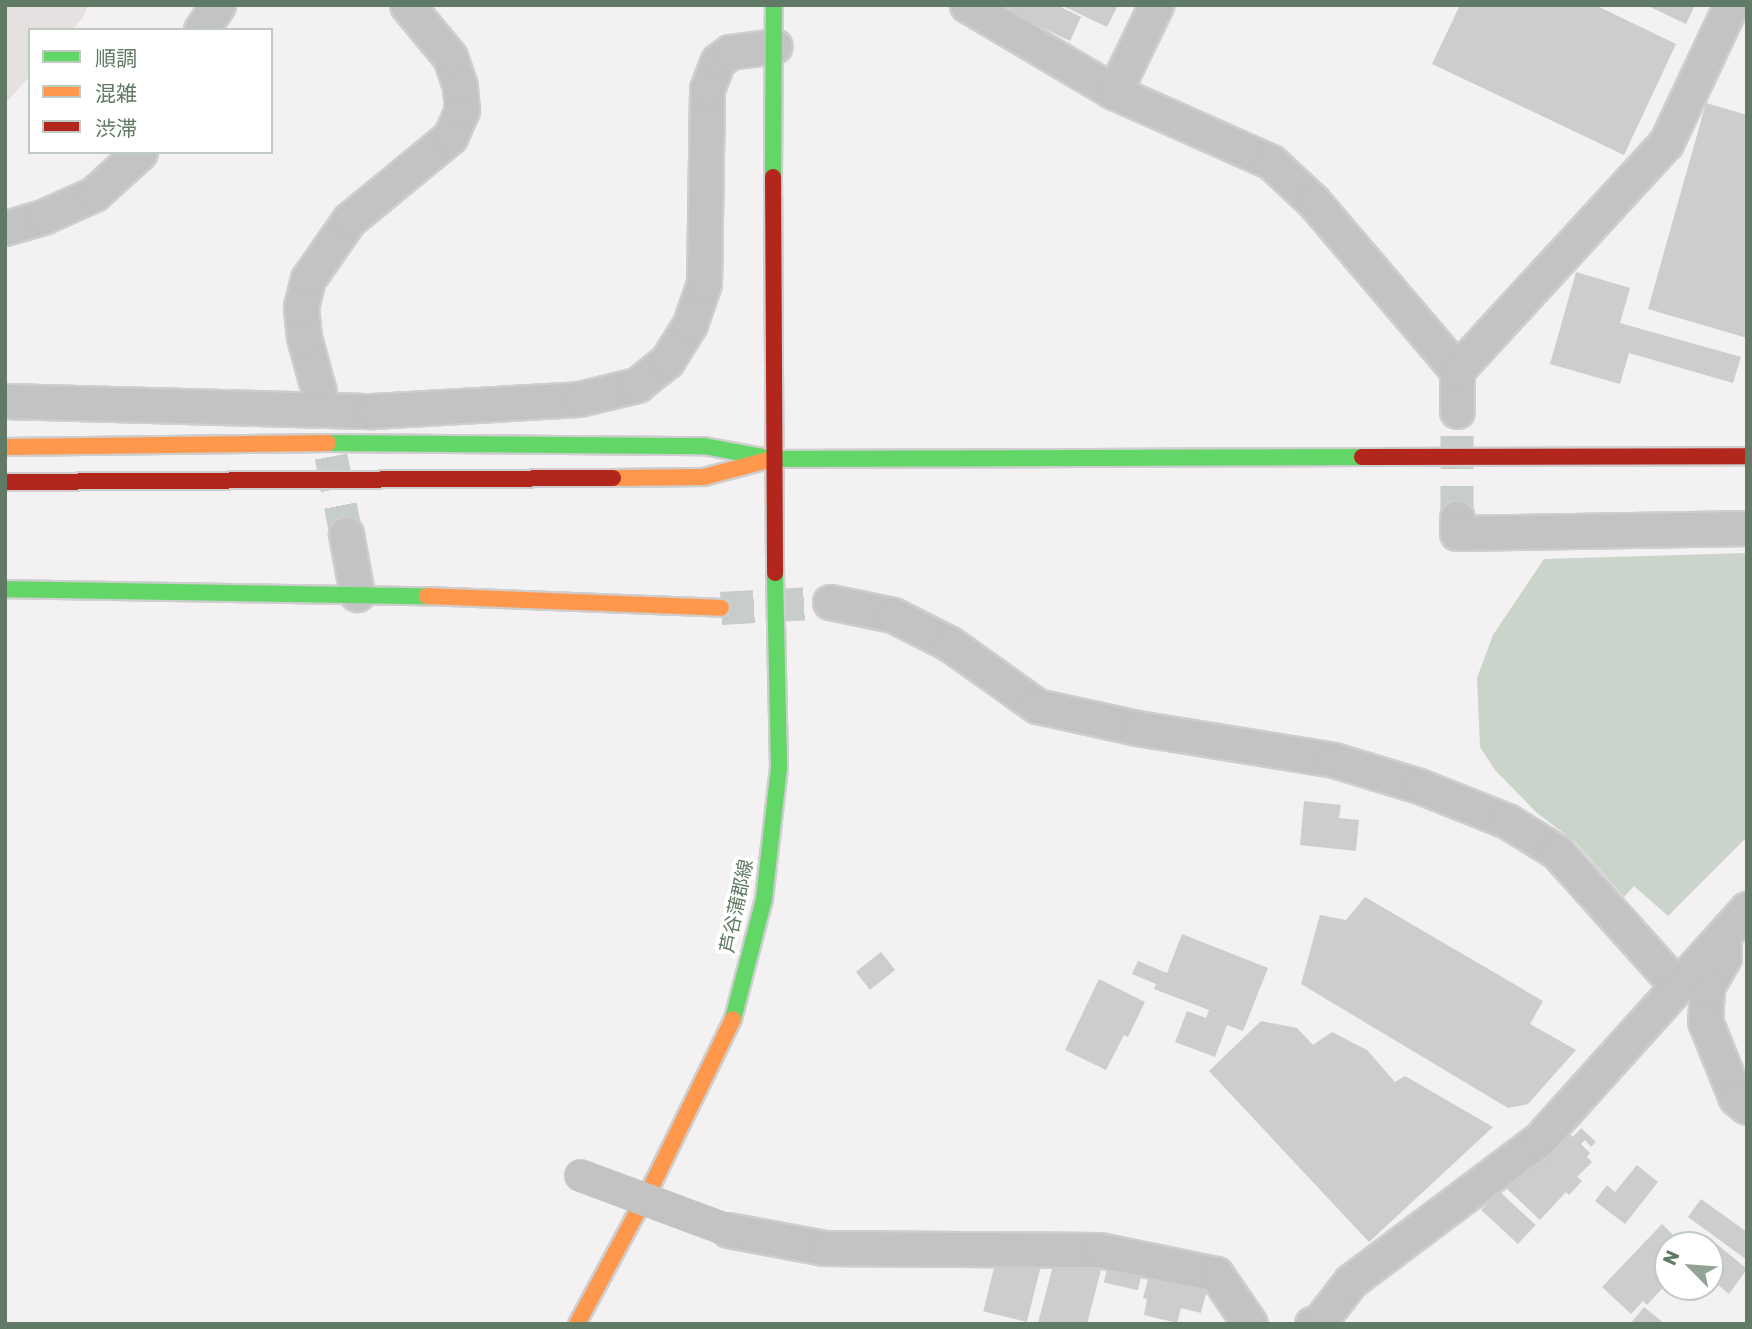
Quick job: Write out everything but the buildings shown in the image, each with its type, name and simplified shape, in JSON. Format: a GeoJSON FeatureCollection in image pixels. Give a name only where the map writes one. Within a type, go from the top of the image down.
{"type":"FeatureCollection","features":[{"type":"Feature","properties":{"kind":"main road","name":"芦谷蒲郡線"},"geometry":{"type":"LineString","coordinates":[[577,1324],[654,1181],[731,1026],[764,899],[779,766],[772,459],[774,5]]}},
{"type":"Feature","properties":{"kind":"main road"},"geometry":{"type":"LineString","coordinates":[[5,447],[412,442],[704,446],[772,459],[1747,456]]}},
{"type":"Feature","properties":{"kind":"main road"},"geometry":{"type":"LineString","coordinates":[[5,482],[704,477],[772,459]]}},
{"type":"Feature","properties":{"kind":"main road"},"geometry":{"type":"LineString","coordinates":[[5,589],[357,594],[721,608]]}},
{"type":"Feature","properties":{"kind":"street"},"geometry":{"type":"LineString","coordinates":[[202,28],[218,5]]}},
{"type":"Feature","properties":{"kind":"street"},"geometry":{"type":"LineString","coordinates":[[319,392],[303,327],[301,307],[308,279],[349,220],[450,137],[461,110],[460,86],[450,57],[407,5]]}},
{"type":"Feature","properties":{"kind":"street"},"geometry":{"type":"LineString","coordinates":[[967,5],[1114,92],[1271,162],[1313,201],[1457,370],[1457,411]]}},
{"type":"Feature","properties":{"kind":"street"},"geometry":{"type":"LineString","coordinates":[[1114,92],[1156,5]]}},
{"type":"Feature","properties":{"kind":"street"},"geometry":{"type":"LineString","coordinates":[[1457,370],[1666,143],[1731,5]]}},
{"type":"Feature","properties":{"kind":"street"},"geometry":{"type":"LineString","coordinates":[[5,401],[373,411],[579,399],[637,385],[667,361],[690,324],[704,282],[707,89],[718,61],[730,52],[775,46]]}},
{"type":"Feature","properties":{"kind":"street"},"geometry":{"type":"LineString","coordinates":[[5,228],[43,217],[94,194],[138,154]]}},
{"type":"Feature","properties":{"kind":"street"},"geometry":{"type":"LineString","coordinates":[[1457,518],[1457,533],[1747,528]]}},
{"type":"Feature","properties":{"kind":"street"},"geometry":{"type":"LineString","coordinates":[[346,534],[357,594]]}},
{"type":"Feature","properties":{"kind":"street"},"geometry":{"type":"LineString","coordinates":[[830,602],[893,615],[950,644],[1037,706],[1137,728],[1334,760],[1419,786],[1507,821],[1557,852],[1678,987]]}},
{"type":"Feature","properties":{"kind":"street"},"geometry":{"type":"LineString","coordinates":[[1312,1324],[1320,1321],[1351,1282],[1539,1140],[1747,909]]}},
{"type":"Feature","properties":{"kind":"street"},"geometry":{"type":"LineString","coordinates":[[1724,935],[1724,957],[1707,987],[1705,1021],[1736,1098],[1747,1107]]}},
{"type":"Feature","properties":{"kind":"street"},"geometry":{"type":"LineString","coordinates":[[580,1175],[728,1230],[824,1248],[1099,1250],[1216,1274],[1250,1324]]}},
{"type":"Feature","properties":{"kind":"shaded area"},"geometry":{"type":"Polygon","coordinates":[[[5,5],[88,5],[74,28],[28,28],[28,78],[5,104],[5,5]]]}},
{"type":"Feature","properties":{"kind":"shaded area"},"geometry":{"type":"Polygon","coordinates":[[[1747,553],[1747,837],[1668,916],[1634,886],[1624,897],[1574,841],[1537,813],[1495,770],[1480,747],[1477,678],[1493,635],[1544,559],[1747,553]]]}},
{"type":"Feature","properties":{"kind":"tunnel"},"geometry":{"type":"LineString","coordinates":[[1457,411],[1457,518]]}},
{"type":"Feature","properties":{"kind":"tunnel"},"geometry":{"type":"LineString","coordinates":[[331,456],[346,534]]}},
{"type":"Feature","properties":{"kind":"tunnel"},"geometry":{"type":"LineString","coordinates":[[721,608],[830,602]]}},
{"type":"Feature","properties":{"kind":"traffic: fast"},"geometry":{"type":"LineString","coordinates":[[773,177],[774,5]]}},
{"type":"Feature","properties":{"kind":"traffic: fast"},"geometry":{"type":"LineString","coordinates":[[328,443],[704,446],[762,457]]}},
{"type":"Feature","properties":{"kind":"traffic: fast"},"geometry":{"type":"LineString","coordinates":[[772,459],[1362,457]]}},
{"type":"Feature","properties":{"kind":"traffic: fast"},"geometry":{"type":"LineString","coordinates":[[733,1019],[764,899],[779,767],[775,573]]}},
{"type":"Feature","properties":{"kind":"traffic: fast"},"geometry":{"type":"LineString","coordinates":[[5,589],[427,596]]}},
{"type":"Feature","properties":{"kind":"traffic: slow"},"geometry":{"type":"LineString","coordinates":[[5,447],[328,443]]}},
{"type":"Feature","properties":{"kind":"traffic: slow"},"geometry":{"type":"LineString","coordinates":[[613,478],[704,477],[772,459]]}},
{"type":"Feature","properties":{"kind":"traffic: slow"},"geometry":{"type":"LineString","coordinates":[[427,596],[721,608]]}},
{"type":"Feature","properties":{"kind":"traffic: slow"},"geometry":{"type":"LineString","coordinates":[[577,1324],[654,1181],[733,1019]]}},
{"type":"Feature","properties":{"kind":"traffic: jam"},"geometry":{"type":"LineString","coordinates":[[773,177],[775,573]]}},
{"type":"Feature","properties":{"kind":"traffic: jam"},"geometry":{"type":"LineString","coordinates":[[1362,457],[1747,456]]}},
{"type":"Feature","properties":{"kind":"traffic: jam"},"geometry":{"type":"LineString","coordinates":[[5,482],[613,478]]}}]}
